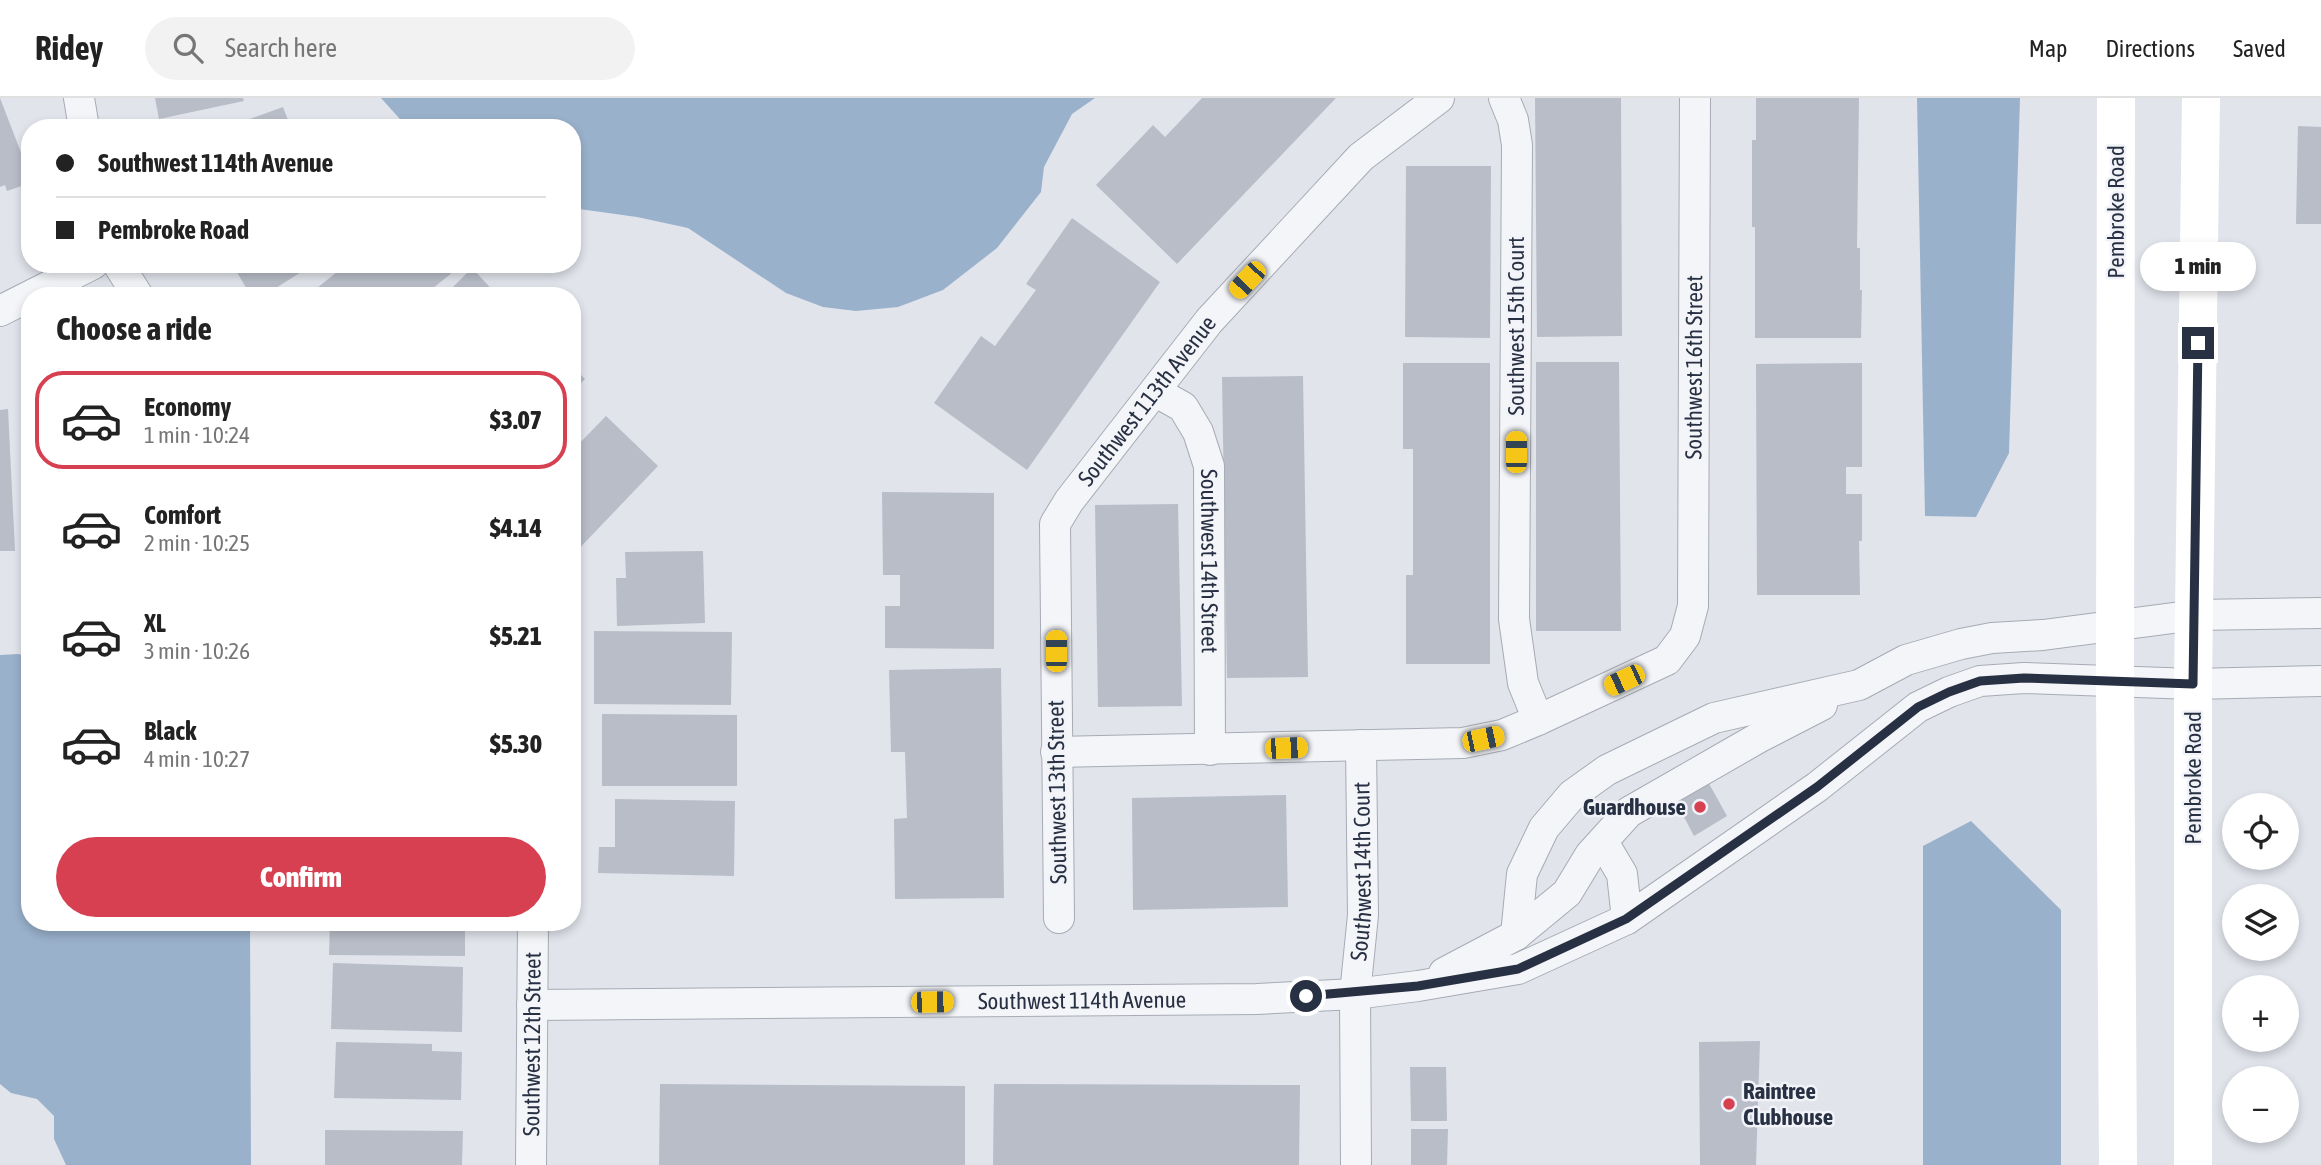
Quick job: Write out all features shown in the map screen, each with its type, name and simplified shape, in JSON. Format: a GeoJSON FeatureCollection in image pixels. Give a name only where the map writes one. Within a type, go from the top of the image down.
{"type":"FeatureCollection","features":[{"type":"Feature","properties":{"kind":"main road","name":"Pembroke Road"},"geometry":{"type":"LineString","coordinates":[[2116,98],[2118,1165]]}},
{"type":"Feature","properties":{"kind":"main road","name":"Pembroke Road"},"geometry":{"type":"LineString","coordinates":[[2193,1165],[2193,684],[2201,98]]}},
{"type":"Feature","properties":{"kind":"street"},"geometry":{"type":"LineString","coordinates":[[79,98],[82,119]]}},
{"type":"Feature","properties":{"kind":"street","name":"Southwest 113th Avenue"},"geometry":{"type":"LineString","coordinates":[[1069,502],[1209,321],[1361,157],[1439,98]]}},
{"type":"Feature","properties":{"kind":"street","name":"Southwest 15th Court"},"geometry":{"type":"LineString","coordinates":[[1504,98],[1513,120],[1517,145],[1514,619],[1523,682],[1538,720]]}},
{"type":"Feature","properties":{"kind":"street","name":"Southwest 16th Street"},"geometry":{"type":"LineString","coordinates":[[1538,720],[1667,660],[1685,636],[1693,606],[1695,98]]}},
{"type":"Feature","properties":{"kind":"street"},"geometry":{"type":"LineString","coordinates":[[47,287],[75,273]]}},
{"type":"Feature","properties":{"kind":"street"},"geometry":{"type":"LineString","coordinates":[[0,311],[21,300]]}},
{"type":"Feature","properties":{"kind":"street","name":"Southwest 14th Street"},"geometry":{"type":"LineString","coordinates":[[1156,392],[1183,407],[1198,432],[1209,466],[1210,750]]}},
{"type":"Feature","properties":{"kind":"street","name":"Southwest 13th Street"},"geometry":{"type":"LineString","coordinates":[[1059,918],[1055,524],[1069,502]]}},
{"type":"Feature","properties":{"kind":"street"},"geometry":{"type":"LineString","coordinates":[[1418,986],[1516,935],[1567,893],[1590,855],[1629,812],[1758,738],[1906,660],[1961,643],[1992,638],[2043,635],[2196,615],[2321,613]]}},
{"type":"Feature","properties":{"kind":"street","name":"Southwest 114th Avenue"},"geometry":{"type":"LineString","coordinates":[[532,1004],[1257,999],[1355,994],[1518,969],[1626,919],[1817,787],[1918,707],[1980,681],[2024,678],[2193,684],[2321,681]]}},
{"type":"Feature","properties":{"kind":"street"},"geometry":{"type":"LineString","coordinates":[[1516,935],[1522,874],[1544,828],[1572,795],[1607,770],[1713,718],[1859,685]]}},
{"type":"Feature","properties":{"kind":"street"},"geometry":{"type":"LineString","coordinates":[[1056,752],[1463,743],[1502,735],[1538,720]]}},
{"type":"Feature","properties":{"kind":"street","name":"Southwest 14th Court"},"geometry":{"type":"LineString","coordinates":[[1356,1165],[1355,994],[1363,915],[1361,746]]}},
{"type":"Feature","properties":{"kind":"street"},"geometry":{"type":"LineString","coordinates":[[1602,842],[1622,874],[1626,919]]}},
{"type":"Feature","properties":{"kind":"street","name":"Southwest 12th Street"},"geometry":{"type":"LineString","coordinates":[[531,1165],[533,931]]}},
{"type":"Feature","properties":{"kind":"water"},"geometry":{"type":"Polygon","coordinates":[[[381,98],[1095,98],[1072,114],[1044,167],[1041,192],[997,248],[943,290],[898,307],[856,311],[823,307],[786,293],[688,228],[581,209],[581,119],[400,119],[381,98]]]}},
{"type":"Feature","properties":{"kind":"water"},"geometry":{"type":"Polygon","coordinates":[[[1917,98],[2020,98],[2009,453],[1976,517],[1925,516],[1917,98]]]}},
{"type":"Feature","properties":{"kind":"water"},"geometry":{"type":"Polygon","coordinates":[[[0,655],[21,655],[21,931],[250,931],[251,1165],[66,1165],[54,1139],[54,1116],[37,1099],[11,1093],[0,1084],[0,655]]]}},
{"type":"Feature","properties":{"kind":"water"},"geometry":{"type":"Polygon","coordinates":[[[1971,821],[2061,910],[2061,1165],[1923,1165],[1923,846],[1971,821]]]}},
{"type":"Feature","properties":{"kind":"building"},"geometry":{"type":"Polygon","coordinates":[[[0,98],[21,153],[21,186],[7,191],[5,185],[0,187],[0,98]]]}},
{"type":"Feature","properties":{"kind":"building"},"geometry":{"type":"Polygon","coordinates":[[[155,98],[243,98],[244,101],[159,119],[155,98]]]}},
{"type":"Feature","properties":{"kind":"building"},"geometry":{"type":"Polygon","coordinates":[[[1202,98],[1336,98],[1177,264],[1096,185],[1153,125],[1165,137],[1202,98]]]}},
{"type":"Feature","properties":{"kind":"building"},"geometry":{"type":"Polygon","coordinates":[[[1535,98],[1621,98],[1622,336],[1537,337],[1535,98]]]}},
{"type":"Feature","properties":{"kind":"building"},"geometry":{"type":"Polygon","coordinates":[[[1756,98],[1859,98],[1857,248],[1860,248],[1862,290],[1861,338],[1755,338],[1752,140],[1756,140],[1756,98]]]}},
{"type":"Feature","properties":{"kind":"building"},"geometry":{"type":"Polygon","coordinates":[[[283,107],[288,119],[250,119],[283,107]]]}},
{"type":"Feature","properties":{"kind":"building"},"geometry":{"type":"Polygon","coordinates":[[[2298,126],[2321,127],[2321,224],[2296,224],[2298,126]]]}},
{"type":"Feature","properties":{"kind":"building"},"geometry":{"type":"Polygon","coordinates":[[[1406,166],[1491,166],[1490,338],[1405,337],[1406,166]]]}},
{"type":"Feature","properties":{"kind":"building"},"geometry":{"type":"Polygon","coordinates":[[[1072,218],[1160,282],[1027,470],[934,403],[981,336],[995,346],[1036,290],[1026,284],[1072,218]]]}},
{"type":"Feature","properties":{"kind":"building"},"geometry":{"type":"Polygon","coordinates":[[[237,273],[300,273],[277,287],[246,287],[237,273]]]}},
{"type":"Feature","properties":{"kind":"building"},"geometry":{"type":"Polygon","coordinates":[[[336,273],[452,273],[434,287],[318,287],[336,273]]]}},
{"type":"Feature","properties":{"kind":"building"},"geometry":{"type":"Polygon","coordinates":[[[467,273],[477,273],[490,287],[453,287],[467,273]]]}},
{"type":"Feature","properties":{"kind":"building"},"geometry":{"type":"Polygon","coordinates":[[[1536,362],[1619,362],[1621,631],[1536,631],[1536,362]]]}},
{"type":"Feature","properties":{"kind":"building"},"geometry":{"type":"Polygon","coordinates":[[[1403,363],[1490,363],[1490,664],[1406,664],[1406,575],[1413,575],[1413,449],[1403,449],[1403,363]]]}},
{"type":"Feature","properties":{"kind":"building"},"geometry":{"type":"Polygon","coordinates":[[[1862,363],[1862,467],[1846,467],[1846,494],[1862,494],[1860,595],[1757,595],[1756,364],[1862,363]]]}},
{"type":"Feature","properties":{"kind":"building"},"geometry":{"type":"Polygon","coordinates":[[[1303,376],[1308,677],[1227,678],[1222,377],[1303,376]]]}},
{"type":"Feature","properties":{"kind":"building"},"geometry":{"type":"Polygon","coordinates":[[[8,409],[15,551],[0,551],[0,410],[8,409]]]}},
{"type":"Feature","properties":{"kind":"building"},"geometry":{"type":"Polygon","coordinates":[[[606,416],[658,466],[581,547],[581,442],[606,416]]]}},
{"type":"Feature","properties":{"kind":"building"},"geometry":{"type":"Polygon","coordinates":[[[882,492],[994,493],[994,649],[885,648],[885,606],[900,606],[900,575],[883,575],[882,492]]]}},
{"type":"Feature","properties":{"kind":"building"},"geometry":{"type":"Polygon","coordinates":[[[1178,504],[1182,706],[1098,707],[1095,505],[1178,504]]]}},
{"type":"Feature","properties":{"kind":"building"},"geometry":{"type":"Polygon","coordinates":[[[703,551],[705,623],[617,626],[616,578],[626,578],[625,552],[703,551]]]}},
{"type":"Feature","properties":{"kind":"building"},"geometry":{"type":"Polygon","coordinates":[[[594,631],[732,632],[731,705],[594,704],[594,631]]]}},
{"type":"Feature","properties":{"kind":"building"},"geometry":{"type":"Polygon","coordinates":[[[1001,668],[1004,898],[895,899],[894,819],[907,818],[905,752],[891,752],[889,670],[1001,668]]]}},
{"type":"Feature","properties":{"kind":"building"},"geometry":{"type":"Polygon","coordinates":[[[602,714],[737,715],[737,786],[602,786],[602,714]]]}},
{"type":"Feature","properties":{"kind":"building","name":"Guardhouse"},"geometry":{"type":"Polygon","coordinates":[[[1707,780],[1727,816],[1694,836],[1674,798],[1707,780]]]}},
{"type":"Feature","properties":{"kind":"building"},"geometry":{"type":"Polygon","coordinates":[[[1286,795],[1288,907],[1133,910],[1132,798],[1286,795]]]}},
{"type":"Feature","properties":{"kind":"building"},"geometry":{"type":"Polygon","coordinates":[[[615,799],[735,801],[734,876],[598,873],[599,847],[615,847],[615,799]]]}},
{"type":"Feature","properties":{"kind":"building"},"geometry":{"type":"Polygon","coordinates":[[[330,931],[465,931],[465,956],[329,955],[330,931]]]}},
{"type":"Feature","properties":{"kind":"building"},"geometry":{"type":"Polygon","coordinates":[[[333,963],[463,967],[462,1032],[331,1029],[333,963]]]}},
{"type":"Feature","properties":{"kind":"building","name":"Raintree Clubhouse"},"geometry":{"type":"Polygon","coordinates":[[[1760,1041],[1756,1165],[1700,1165],[1699,1042],[1760,1041]]]}},
{"type":"Feature","properties":{"kind":"building"},"geometry":{"type":"Polygon","coordinates":[[[336,1042],[432,1044],[432,1051],[462,1052],[461,1100],[334,1098],[336,1042]]]}},
{"type":"Feature","properties":{"kind":"building"},"geometry":{"type":"Polygon","coordinates":[[[1410,1067],[1446,1067],[1447,1121],[1411,1121],[1410,1067]]]}},
{"type":"Feature","properties":{"kind":"building"},"geometry":{"type":"Polygon","coordinates":[[[660,1084],[965,1086],[965,1165],[659,1165],[660,1084]]]}},
{"type":"Feature","properties":{"kind":"building"},"geometry":{"type":"Polygon","coordinates":[[[994,1084],[1300,1085],[1299,1165],[993,1165],[994,1084]]]}},
{"type":"Feature","properties":{"kind":"building"},"geometry":{"type":"Polygon","coordinates":[[[1411,1129],[1448,1129],[1447,1165],[1411,1165],[1411,1129]]]}},
{"type":"Feature","properties":{"kind":"building"},"geometry":{"type":"Polygon","coordinates":[[[325,1130],[463,1131],[462,1165],[325,1165],[325,1130]]]}},
{"type":"Feature","properties":{"kind":"place","name":"Guardhouse"},"geometry":{"type":"Point","coordinates":[1700,807]}},
{"type":"Feature","properties":{"kind":"place","name":"Raintree Clubhouse"},"geometry":{"type":"Point","coordinates":[1729,1104]}},
{"type":"Feature","properties":{"kind":"route"},"geometry":{"type":"LineString","coordinates":[[1306,996],[1355,994],[1418,986],[1518,969],[1626,919],[1817,787],[1918,707],[1980,681],[2024,678],[2193,684],[2198,343]]}}]}
